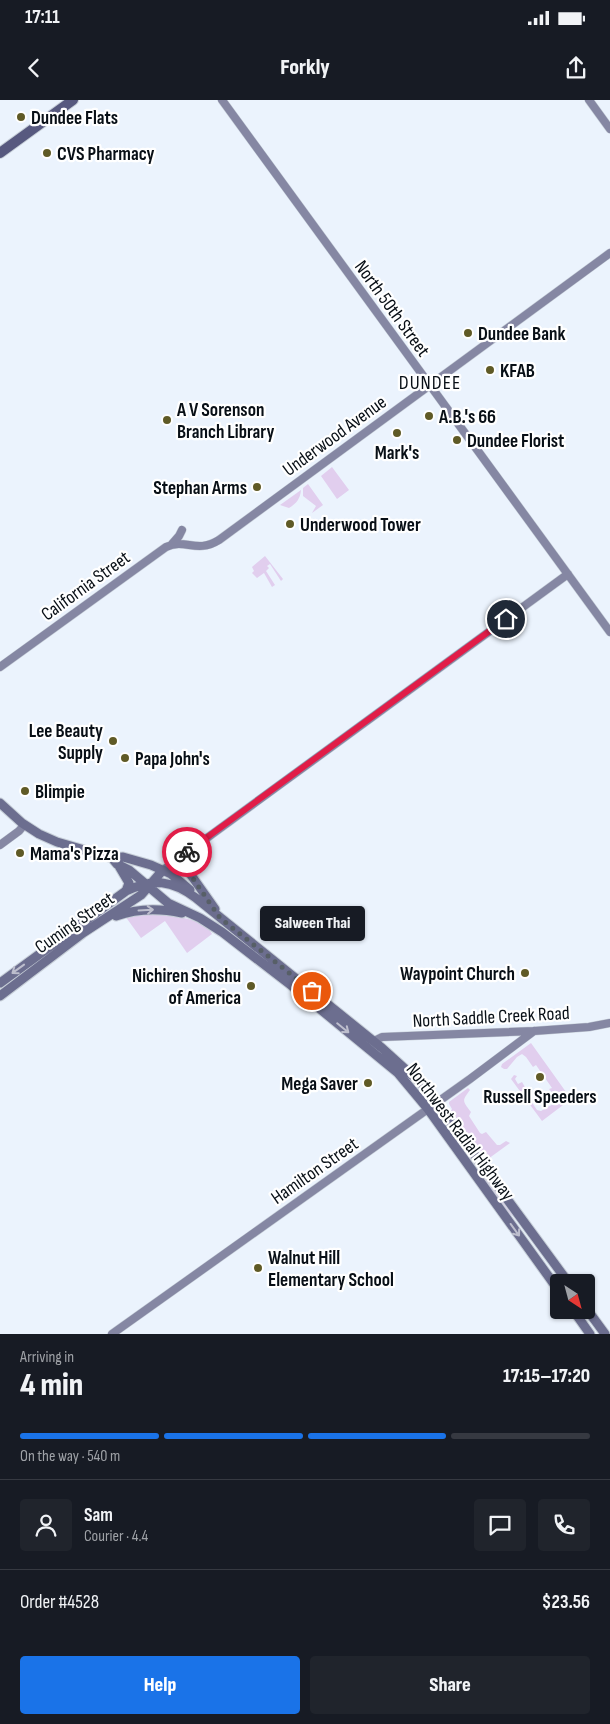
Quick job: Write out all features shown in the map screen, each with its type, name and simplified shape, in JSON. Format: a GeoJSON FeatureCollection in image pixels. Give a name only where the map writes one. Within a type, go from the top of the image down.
{"type":"FeatureCollection","features":[{"type":"Feature","properties":{"kind":"highway"},"geometry":{"type":"LineString","coordinates":[[0,154],[73,100]]}},
{"type":"Feature","properties":{"kind":"main road","name":"North 50th Street"},"geometry":{"type":"LineString","coordinates":[[222,100],[610,632]]}},
{"type":"Feature","properties":{"kind":"main road"},"geometry":{"type":"LineString","coordinates":[[589,100],[610,129]]}},
{"type":"Feature","properties":{"kind":"main road","name":"Underwood Avenue"},"geometry":{"type":"LineString","coordinates":[[171,545],[179,543],[207,546],[217,541],[610,254]]}},
{"type":"Feature","properties":{"kind":"main road"},"geometry":{"type":"LineString","coordinates":[[171,545],[182,530]]}},
{"type":"Feature","properties":{"kind":"main road","name":"California Street"},"geometry":{"type":"LineString","coordinates":[[0,667],[160,550],[171,545]]}},
{"type":"Feature","properties":{"kind":"main road","name":"Cuming Street"},"geometry":{"type":"LineString","coordinates":[[0,996],[78,936],[136,898],[163,870],[179,858],[568,574]]}},
{"type":"Feature","properties":{"kind":"main road"},"geometry":{"type":"LineString","coordinates":[[0,802],[24,825],[56,841],[115,861],[149,884]]}},
{"type":"Feature","properties":{"kind":"main road"},"geometry":{"type":"LineString","coordinates":[[0,845],[24,825]]}},
{"type":"Feature","properties":{"kind":"main road"},"geometry":{"type":"LineString","coordinates":[[115,861],[123,856],[163,870],[181,882],[196,898]]}},
{"type":"Feature","properties":{"kind":"main road"},"geometry":{"type":"LineString","coordinates":[[179,858],[220,918]]}},
{"type":"Feature","properties":{"kind":"main road"},"geometry":{"type":"LineString","coordinates":[[115,861],[129,883],[126,891]]}},
{"type":"Feature","properties":{"kind":"main road","name":"Cuming Street"},"geometry":{"type":"LineString","coordinates":[[0,983],[126,891],[149,884]]}},
{"type":"Feature","properties":{"kind":"main road","name":"Northwest Radial Highway"},"geometry":{"type":"LineString","coordinates":[[149,884],[176,886],[196,898],[374,1041],[415,1077],[437,1102],[562,1274]]}},
{"type":"Feature","properties":{"kind":"main road","name":"Northwest Radial Highway"},"geometry":{"type":"LineString","coordinates":[[149,884],[168,903],[194,915],[222,932],[377,1055],[407,1083],[428,1109],[550,1278]]}},
{"type":"Feature","properties":{"kind":"main road"},"geometry":{"type":"LineString","coordinates":[[100,923],[129,911],[144,909],[194,915]]}},
{"type":"Feature","properties":{"kind":"main road","name":"North Saddle Creek Road"},"geometry":{"type":"LineString","coordinates":[[374,1041],[382,1037],[534,1032],[589,1027],[610,1023]]}},
{"type":"Feature","properties":{"kind":"main road","name":"Hamilton Street"},"geometry":{"type":"LineString","coordinates":[[112,1334],[122,1331],[534,1032]]}},
{"type":"Feature","properties":{"kind":"main road"},"geometry":{"type":"LineString","coordinates":[[579,1319],[590,1334]]}},
{"type":"Feature","properties":{"kind":"main road"},"geometry":{"type":"LineString","coordinates":[[594,1319],[605,1334]]}},
{"type":"Feature","properties":{"kind":"shaded area"},"geometry":{"type":"Polygon","coordinates":[[[332,467],[349,490],[337,499],[321,476],[332,467]]]}},
{"type":"Feature","properties":{"kind":"shaded area"},"geometry":{"type":"Polygon","coordinates":[[[308,484],[323,505],[312,513],[316,506],[303,496],[303,488],[308,484]]]}},
{"type":"Feature","properties":{"kind":"shaded area"},"geometry":{"type":"Polygon","coordinates":[[[301,490],[299,498],[292,506],[289,508],[280,505],[301,490]]]}},
{"type":"Feature","properties":{"kind":"shaded area"},"geometry":{"type":"Polygon","coordinates":[[[265,556],[283,579],[281,581],[270,564],[267,566],[269,568],[266,571],[275,585],[272,587],[264,573],[257,578],[252,573],[254,571],[252,567],[265,556]]]}},
{"type":"Feature","properties":{"kind":"shaded area"},"geometry":{"type":"Polygon","coordinates":[[[145,912],[193,920],[202,924],[212,934],[187,953],[165,921],[141,938],[125,916],[145,912]]]}},
{"type":"Feature","properties":{"kind":"shaded area"},"geometry":{"type":"Polygon","coordinates":[[[531,1043],[571,1099],[542,1121],[511,1079],[514,1075],[517,1076],[515,1079],[518,1084],[522,1082],[525,1087],[524,1091],[537,1110],[541,1111],[555,1103],[556,1097],[549,1089],[552,1088],[536,1065],[533,1067],[522,1054],[507,1069],[501,1067],[502,1064],[531,1043]]]}},
{"type":"Feature","properties":{"kind":"shaded area"},"geometry":{"type":"Polygon","coordinates":[[[468,1088],[470,1090],[464,1101],[471,1112],[469,1116],[480,1133],[486,1132],[497,1145],[506,1141],[510,1143],[488,1159],[486,1159],[451,1111],[452,1109],[449,1104],[449,1102],[468,1088]]]}},
{"type":"Feature","properties":{"kind":"shaded area"},"geometry":{"type":"Polygon","coordinates":[[[449,1129],[458,1137],[523,1229],[506,1210],[449,1129]]]}},
{"type":"Feature","properties":{"kind":"way so far"},"geometry":{"type":"LineString","coordinates":[[187,852],[179,858],[220,918],[312,991]]}},
{"type":"Feature","properties":{"kind":"place","name":"Dundee Flats"},"geometry":{"type":"Point","coordinates":[21,117]}},
{"type":"Feature","properties":{"kind":"place","name":"CVS Pharmacy"},"geometry":{"type":"Point","coordinates":[47,153]}},
{"type":"Feature","properties":{"kind":"place","name":"Dundee Bank"},"geometry":{"type":"Point","coordinates":[468,333]}},
{"type":"Feature","properties":{"kind":"place","name":"KFAB"},"geometry":{"type":"Point","coordinates":[490,370]}},
{"type":"Feature","properties":{"kind":"place","name":"A.B.'s 66"},"geometry":{"type":"Point","coordinates":[429,416]}},
{"type":"Feature","properties":{"kind":"place","name":"A V Sorenson Branch Library"},"geometry":{"type":"Point","coordinates":[167,420]}},
{"type":"Feature","properties":{"kind":"place","name":"Mark's"},"geometry":{"type":"Point","coordinates":[397,433]}},
{"type":"Feature","properties":{"kind":"place","name":"Dundee Florist"},"geometry":{"type":"Point","coordinates":[457,440]}},
{"type":"Feature","properties":{"kind":"place","name":"Stephan Arms"},"geometry":{"type":"Point","coordinates":[257,487]}},
{"type":"Feature","properties":{"kind":"place","name":"Underwood Tower"},"geometry":{"type":"Point","coordinates":[290,524]}},
{"type":"Feature","properties":{"kind":"place","name":"Lee Beauty Supply"},"geometry":{"type":"Point","coordinates":[113,741]}},
{"type":"Feature","properties":{"kind":"place","name":"Papa John's"},"geometry":{"type":"Point","coordinates":[125,758]}},
{"type":"Feature","properties":{"kind":"place","name":"Blimpie"},"geometry":{"type":"Point","coordinates":[25,791]}},
{"type":"Feature","properties":{"kind":"place","name":"Mama's Pizza"},"geometry":{"type":"Point","coordinates":[20,853]}},
{"type":"Feature","properties":{"kind":"place","name":"Waypoint Church"},"geometry":{"type":"Point","coordinates":[525,973]}},
{"type":"Feature","properties":{"kind":"place","name":"Nichiren Shoshu of America"},"geometry":{"type":"Point","coordinates":[251,986]}},
{"type":"Feature","properties":{"kind":"place","name":"Salween Thai"},"geometry":{"type":"Point","coordinates":[312,991]}},
{"type":"Feature","properties":{"kind":"place","name":"Russell Speeders"},"geometry":{"type":"Point","coordinates":[540,1077]}},
{"type":"Feature","properties":{"kind":"place","name":"Mega Saver"},"geometry":{"type":"Point","coordinates":[368,1083]}},
{"type":"Feature","properties":{"kind":"place","name":"Walnut Hill Elementary School"},"geometry":{"type":"Point","coordinates":[258,1268]}},
{"type":"Feature","properties":{"kind":"district","name":"DUNDEE"},"geometry":{"type":"Point","coordinates":[430,382]}},
{"type":"Feature","properties":{"kind":"route"},"geometry":{"type":"LineString","coordinates":[[187,852],[506,619]]}}]}
